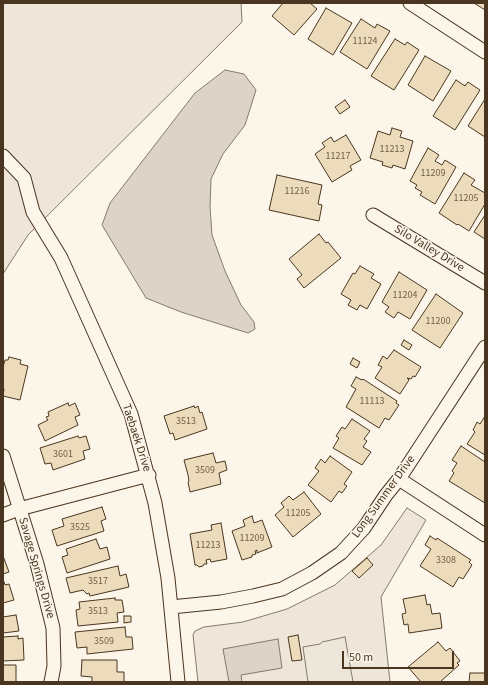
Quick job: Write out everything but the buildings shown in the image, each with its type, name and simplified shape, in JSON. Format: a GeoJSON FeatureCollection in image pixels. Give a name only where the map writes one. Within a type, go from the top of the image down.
{"type":"FeatureCollection","features":[{"type":"Feature","properties":{"kind":"street"},"geometry":{"type":"LineString","coordinates":[[410,3],[485,52]]}},
{"type":"Feature","properties":{"kind":"street","name":"Taebaek Drive"},"geometry":{"type":"LineString","coordinates":[[3,156],[24,178],[33,212],[61,258],[131,414],[155,503],[166,564],[178,682]]}},
{"type":"Feature","properties":{"kind":"street","name":"Silo Valley Drive"},"geometry":{"type":"LineString","coordinates":[[373,215],[485,283]]}},
{"type":"Feature","properties":{"kind":"street","name":"Long Summer Drive"},"geometry":{"type":"LineString","coordinates":[[171,607],[221,602],[282,589],[312,573],[341,553],[359,533],[399,479],[485,347]]}},
{"type":"Feature","properties":{"kind":"street","name":"Savage Springs Drive"},"geometry":{"type":"LineString","coordinates":[[3,456],[37,564],[53,628],[54,666],[51,682]]}},
{"type":"Feature","properties":{"kind":"street"},"geometry":{"type":"LineString","coordinates":[[3,515],[19,508],[148,475]]}},
{"type":"Feature","properties":{"kind":"street"},"geometry":{"type":"LineString","coordinates":[[399,479],[485,534]]}},
{"type":"Feature","properties":{"kind":"shaded area"},"geometry":{"type":"Polygon","coordinates":[[[3,3],[241,3],[242,22],[28,235],[3,274],[3,3]]]}},
{"type":"Feature","properties":{"kind":"shaded area"},"geometry":{"type":"Polygon","coordinates":[[[225,70],[244,74],[256,90],[245,125],[223,154],[211,179],[210,207],[212,235],[225,271],[241,305],[254,322],[255,329],[248,333],[181,312],[146,298],[102,225],[110,203],[195,93],[225,70]]]}},
{"type":"Feature","properties":{"kind":"shaded area"},"geometry":{"type":"Polygon","coordinates":[[[407,508],[426,520],[381,597],[390,682],[198,682],[193,635],[195,631],[204,627],[243,622],[287,609],[335,585],[381,545],[407,508]]]}},
{"type":"Feature","properties":{"kind":"shaded area"},"geometry":{"type":"Polygon","coordinates":[[[345,637],[353,682],[308,682],[303,647],[345,637]]]}},
{"type":"Feature","properties":{"kind":"shaded area"},"geometry":{"type":"Polygon","coordinates":[[[278,639],[282,668],[241,675],[242,682],[229,682],[223,649],[278,639]]]}}]}
